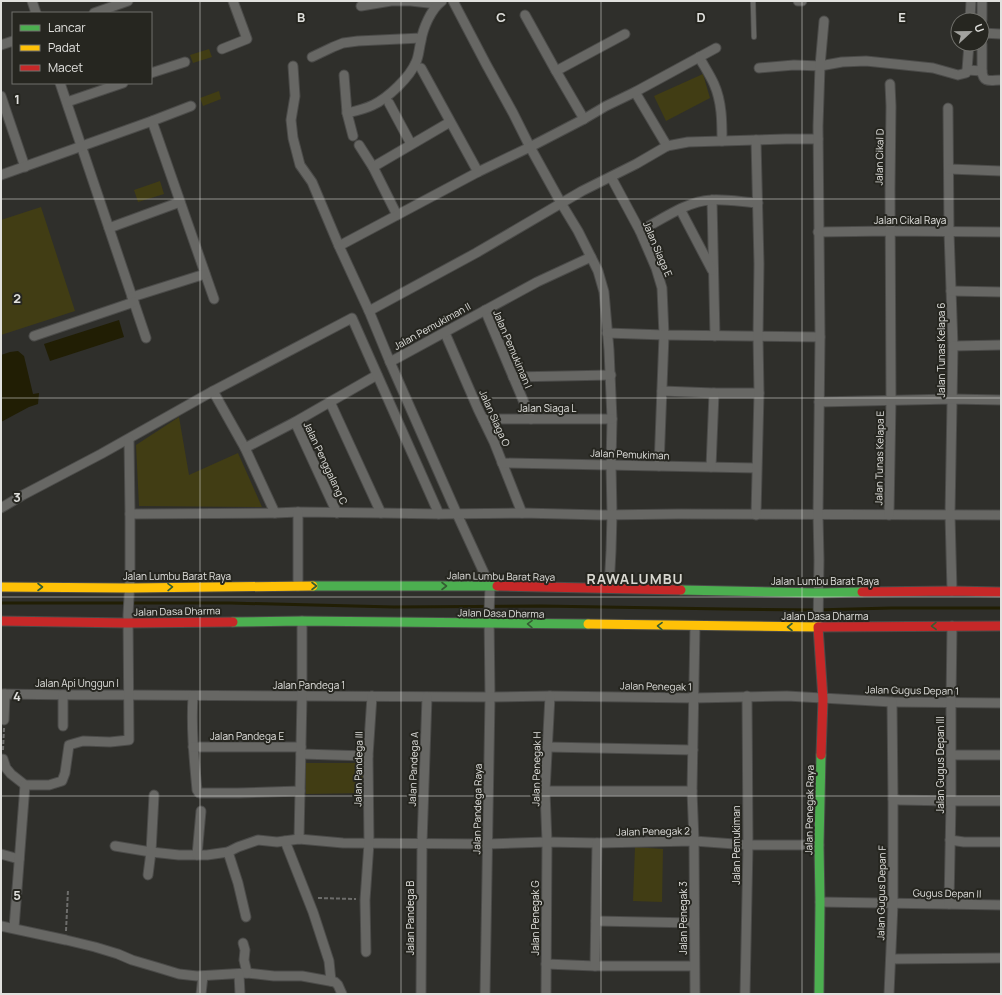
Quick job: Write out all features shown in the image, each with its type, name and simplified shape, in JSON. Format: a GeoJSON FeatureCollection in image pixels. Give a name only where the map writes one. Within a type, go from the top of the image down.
{"type":"FeatureCollection","features":[{"type":"Feature","properties":{"kind":"street"},"geometry":{"type":"LineString","coordinates":[[32,1],[36,12]]}},
{"type":"Feature","properties":{"kind":"street"},"geometry":{"type":"LineString","coordinates":[[97,12],[128,1]]}},
{"type":"Feature","properties":{"kind":"street"},"geometry":{"type":"LineString","coordinates":[[222,49],[247,39],[233,1]]}},
{"type":"Feature","properties":{"kind":"street"},"geometry":{"type":"LineString","coordinates":[[361,6],[391,1],[439,3]]}},
{"type":"Feature","properties":{"kind":"street"},"geometry":{"type":"LineString","coordinates":[[453,1],[530,147],[578,231],[598,271],[604,292],[611,375],[612,419],[612,514],[609,588]]}},
{"type":"Feature","properties":{"kind":"street"},"geometry":{"type":"LineString","coordinates":[[970,12],[971,1]]}},
{"type":"Feature","properties":{"kind":"street"},"geometry":{"type":"LineString","coordinates":[[982,1],[982,12]]}},
{"type":"Feature","properties":{"kind":"street"},"geometry":{"type":"LineString","coordinates":[[347,113],[372,106],[379,102],[410,74],[417,61],[421,38],[429,17],[439,3]]}},
{"type":"Feature","properties":{"kind":"street"},"geometry":{"type":"LineString","coordinates":[[526,15],[556,71],[584,118]]}},
{"type":"Feature","properties":{"kind":"street"},"geometry":{"type":"LineString","coordinates":[[818,627],[820,337],[818,139],[820,66],[824,21]]}},
{"type":"Feature","properties":{"kind":"street"},"geometry":{"type":"LineString","coordinates":[[990,33],[1001,34]]}},
{"type":"Feature","properties":{"kind":"street"},"geometry":{"type":"LineString","coordinates":[[556,71],[625,34]]}},
{"type":"Feature","properties":{"kind":"street"},"geometry":{"type":"LineString","coordinates":[[312,57],[343,43],[421,38]]}},
{"type":"Feature","properties":{"kind":"street"},"geometry":{"type":"LineString","coordinates":[[1,45],[12,41]]}},
{"type":"Feature","properties":{"kind":"street"},"geometry":{"type":"LineString","coordinates":[[339,246],[478,172],[530,147],[635,92],[716,48]]}},
{"type":"Feature","properties":{"kind":"street"},"geometry":{"type":"LineString","coordinates":[[758,68],[794,65],[820,66],[842,62],[866,61],[934,68],[958,75],[966,73],[968,52]]}},
{"type":"Feature","properties":{"kind":"street"},"geometry":{"type":"LineString","coordinates":[[982,52],[982,77],[986,80],[1001,80]]}},
{"type":"Feature","properties":{"kind":"street"},"geometry":{"type":"LineString","coordinates":[[699,57],[718,93],[721,107],[722,141]]}},
{"type":"Feature","properties":{"kind":"street"},"geometry":{"type":"LineString","coordinates":[[152,73],[185,62]]}},
{"type":"Feature","properties":{"kind":"street"},"geometry":{"type":"LineString","coordinates":[[293,66],[295,96],[291,120],[293,138],[300,165],[312,182],[490,586]]}},
{"type":"Feature","properties":{"kind":"street"},"geometry":{"type":"LineString","coordinates":[[421,68],[478,172]]}},
{"type":"Feature","properties":{"kind":"street"},"geometry":{"type":"LineString","coordinates":[[967,70],[982,72]]}},
{"type":"Feature","properties":{"kind":"street"},"geometry":{"type":"LineString","coordinates":[[344,75],[347,113],[353,136]]}},
{"type":"Feature","properties":{"kind":"street"},"geometry":{"type":"LineString","coordinates":[[60,84],[146,338]]}},
{"type":"Feature","properties":{"kind":"street"},"geometry":{"type":"LineString","coordinates":[[67,102],[119,84]]}},
{"type":"Feature","properties":{"kind":"street","name":"Jalan Cikal D"},"geometry":{"type":"LineString","coordinates":[[890,84],[891,400]]}},
{"type":"Feature","properties":{"kind":"street"},"geometry":{"type":"LineString","coordinates":[[635,92],[667,146]]}},
{"type":"Feature","properties":{"kind":"street"},"geometry":{"type":"LineString","coordinates":[[1,96],[25,166]]}},
{"type":"Feature","properties":{"kind":"street"},"geometry":{"type":"LineString","coordinates":[[389,103],[411,144]]}},
{"type":"Feature","properties":{"kind":"street"},"geometry":{"type":"LineString","coordinates":[[1,175],[191,106]]}},
{"type":"Feature","properties":{"kind":"street","name":"Jalan Tunas Kelapa 6"},"geometry":{"type":"LineString","coordinates":[[948,108],[949,232],[953,346],[950,515],[952,591]]}},
{"type":"Feature","properties":{"kind":"street"},"geometry":{"type":"LineString","coordinates":[[152,121],[214,299]]}},
{"type":"Feature","properties":{"kind":"street"},"geometry":{"type":"LineString","coordinates":[[373,167],[450,122]]}},
{"type":"Feature","properties":{"kind":"street"},"geometry":{"type":"LineString","coordinates":[[369,311],[476,253],[582,191],[653,155],[667,146],[688,142],[818,139]]}},
{"type":"Feature","properties":{"kind":"street"},"geometry":{"type":"LineString","coordinates":[[756,140],[759,264],[759,393],[756,515]]}},
{"type":"Feature","properties":{"kind":"street"},"geometry":{"type":"LineString","coordinates":[[359,145],[373,167],[397,215]]}},
{"type":"Feature","properties":{"kind":"street"},"geometry":{"type":"LineString","coordinates":[[949,169],[1001,171]]}},
{"type":"Feature","properties":{"kind":"street","name":"Jalan Siaga E"},"geometry":{"type":"LineString","coordinates":[[610,177],[640,231],[656,268],[662,288],[664,334],[660,466]]}},
{"type":"Feature","properties":{"kind":"street"},"geometry":{"type":"LineString","coordinates":[[640,231],[680,209],[702,201],[712,200],[758,203]]}},
{"type":"Feature","properties":{"kind":"street"},"geometry":{"type":"LineString","coordinates":[[712,200],[715,336]]}},
{"type":"Feature","properties":{"kind":"street"},"geometry":{"type":"LineString","coordinates":[[109,228],[180,202]]}},
{"type":"Feature","properties":{"kind":"street"},"geometry":{"type":"LineString","coordinates":[[680,209],[713,272]]}},
{"type":"Feature","properties":{"kind":"street","name":"Jalan Cikal Raya"},"geometry":{"type":"LineString","coordinates":[[818,232],[1001,232]]}},
{"type":"Feature","properties":{"kind":"street","name":"Jalan Pemukiman II"},"geometry":{"type":"LineString","coordinates":[[390,362],[536,282],[591,258]]}},
{"type":"Feature","properties":{"kind":"street"},"geometry":{"type":"LineString","coordinates":[[34,336],[205,274]]}},
{"type":"Feature","properties":{"kind":"street"},"geometry":{"type":"LineString","coordinates":[[951,291],[1001,292]]}},
{"type":"Feature","properties":{"kind":"street","name":"Jalan Pemukiman I"},"geometry":{"type":"LineString","coordinates":[[485,310],[531,419]]}},
{"type":"Feature","properties":{"kind":"street"},"geometry":{"type":"LineString","coordinates":[[1,508],[129,439],[213,391],[352,318],[439,514]]}},
{"type":"Feature","properties":{"kind":"street"},"geometry":{"type":"LineString","coordinates":[[607,332],[715,336],[820,337]]}},
{"type":"Feature","properties":{"kind":"street","name":"Jalan Siaga O"},"geometry":{"type":"LineString","coordinates":[[445,333],[494,442],[522,513]]}},
{"type":"Feature","properties":{"kind":"street"},"geometry":{"type":"LineString","coordinates":[[953,346],[1001,345]]}},
{"type":"Feature","properties":{"kind":"street"},"geometry":{"type":"LineString","coordinates":[[245,448],[295,422],[377,375]]}},
{"type":"Feature","properties":{"kind":"street"},"geometry":{"type":"LineString","coordinates":[[513,377],[611,375]]}},
{"type":"Feature","properties":{"kind":"street"},"geometry":{"type":"LineString","coordinates":[[213,391],[245,448],[275,513]]}},
{"type":"Feature","properties":{"kind":"street"},"geometry":{"type":"LineString","coordinates":[[662,391],[759,393]]}},
{"type":"Feature","properties":{"kind":"street"},"geometry":{"type":"LineString","coordinates":[[711,467],[714,393]]}},
{"type":"Feature","properties":{"kind":"street"},"geometry":{"type":"LineString","coordinates":[[819,402],[952,399],[1001,400]]}},
{"type":"Feature","properties":{"kind":"street","name":"Jalan Tunas Kelapa E"},"geometry":{"type":"LineString","coordinates":[[889,515],[891,400]]}},
{"type":"Feature","properties":{"kind":"street"},"geometry":{"type":"LineString","coordinates":[[330,402],[381,512]]}},
{"type":"Feature","properties":{"kind":"street","name":"Jalan Siaga L"},"geometry":{"type":"LineString","coordinates":[[483,419],[612,419]]}},
{"type":"Feature","properties":{"kind":"street","name":"Jalan Penggalang C"},"geometry":{"type":"LineString","coordinates":[[295,422],[337,513]]}},
{"type":"Feature","properties":{"kind":"street"},"geometry":{"type":"LineString","coordinates":[[2,759],[6,768],[11,774],[25,785],[49,785],[62,781],[65,773],[69,745],[84,741],[110,742],[129,740],[129,439]]}},
{"type":"Feature","properties":{"kind":"street","name":"Jalan Pemukiman"},"geometry":{"type":"LineString","coordinates":[[502,463],[756,468]]}},
{"type":"Feature","properties":{"kind":"street"},"geometry":{"type":"LineString","coordinates":[[298,512],[298,586]]}},
{"type":"Feature","properties":{"kind":"street"},"geometry":{"type":"LineString","coordinates":[[130,514],[381,512],[576,515],[1001,515]]}},
{"type":"Feature","properties":{"kind":"street","name":"Jalan Lumbu Barat Raya"},"geometry":{"type":"LineString","coordinates":[[1,587],[129,592],[298,586],[490,586],[609,588],[819,596],[952,591],[1001,592]]}},
{"type":"Feature","properties":{"kind":"street","name":"Jalan Pandega Raya"},"geometry":{"type":"LineString","coordinates":[[485,994],[490,697],[490,586]]}},
{"type":"Feature","properties":{"kind":"street","name":"Jalan Dasa Dharma"},"geometry":{"type":"LineString","coordinates":[[1,621],[128,619],[818,627],[1001,626]]}},
{"type":"Feature","properties":{"kind":"street"},"geometry":{"type":"LineString","coordinates":[[299,839],[302,621]]}},
{"type":"Feature","properties":{"kind":"street","name":"Jalan Penegak 3"},"geometry":{"type":"LineString","coordinates":[[694,994],[694,841],[692,791],[695,626]]}},
{"type":"Feature","properties":{"kind":"street","name":"Jalan Gugus Depan III"},"geometry":{"type":"LineString","coordinates":[[949,904],[952,626]]}},
{"type":"Feature","properties":{"kind":"street","name":"Jalan Penegak Raya"},"geometry":{"type":"LineString","coordinates":[[818,627],[823,699],[819,845],[819,994]]}},
{"type":"Feature","properties":{"kind":"street"},"geometry":{"type":"LineString","coordinates":[[3,694],[4,720]]}},
{"type":"Feature","properties":{"kind":"street","name":"Jalan Api Unggun I"},"geometry":{"type":"LineString","coordinates":[[3,694],[129,695]]}},
{"type":"Feature","properties":{"kind":"street"},"geometry":{"type":"LineString","coordinates":[[63,726],[64,695]]}},
{"type":"Feature","properties":{"kind":"street","name":"Jalan Pandega 1"},"geometry":{"type":"LineString","coordinates":[[129,695],[490,697]]}},
{"type":"Feature","properties":{"kind":"street"},"geometry":{"type":"LineString","coordinates":[[193,696],[193,747],[197,790],[199,793],[300,791]]}},
{"type":"Feature","properties":{"kind":"street","name":"Jalan Pandega III"},"geometry":{"type":"LineString","coordinates":[[366,952],[365,900],[369,843],[368,756],[372,696]]}},
{"type":"Feature","properties":{"kind":"street","name":"Jalan Penegak 1"},"geometry":{"type":"LineString","coordinates":[[490,697],[550,696],[694,698],[787,696],[823,699]]}},
{"type":"Feature","properties":{"kind":"street","name":"Jalan Penegak H"},"geometry":{"type":"LineString","coordinates":[[547,842],[545,791],[550,696]]}},
{"type":"Feature","properties":{"kind":"street","name":"Jalan Pemukiman"},"geometry":{"type":"LineString","coordinates":[[745,994],[748,845],[747,696]]}},
{"type":"Feature","properties":{"kind":"street","name":"Jalan Pandega A"},"geometry":{"type":"LineString","coordinates":[[422,842],[427,697]]}},
{"type":"Feature","properties":{"kind":"street","name":"Jalan Gugus Depan 1"},"geometry":{"type":"LineString","coordinates":[[823,699],[892,702],[1001,703]]}},
{"type":"Feature","properties":{"kind":"street","name":"Jalan Gugus Depan F"},"geometry":{"type":"LineString","coordinates":[[890,994],[896,799],[892,702]]}},
{"type":"Feature","properties":{"kind":"street","name":"Jalan Pandega E"},"geometry":{"type":"LineString","coordinates":[[193,747],[301,750],[368,756]]}},
{"type":"Feature","properties":{"kind":"street"},"geometry":{"type":"LineString","coordinates":[[547,747],[693,750]]}},
{"type":"Feature","properties":{"kind":"street"},"geometry":{"type":"LineString","coordinates":[[951,756],[1001,755]]}},
{"type":"Feature","properties":{"kind":"street"},"geometry":{"type":"LineString","coordinates":[[14,928],[25,785]]}},
{"type":"Feature","properties":{"kind":"street"},"geometry":{"type":"LineString","coordinates":[[545,791],[692,791]]}},
{"type":"Feature","properties":{"kind":"street"},"geometry":{"type":"LineString","coordinates":[[148,875],[152,852],[154,795]]}},
{"type":"Feature","properties":{"kind":"street"},"geometry":{"type":"LineString","coordinates":[[896,799],[951,802],[1001,800]]}},
{"type":"Feature","properties":{"kind":"street"},"geometry":{"type":"LineString","coordinates":[[197,855],[201,811]]}},
{"type":"Feature","properties":{"kind":"street","name":"Jalan Penegak 2"},"geometry":{"type":"LineString","coordinates":[[115,846],[152,852],[208,855],[228,852],[258,840],[277,842],[299,839],[369,843],[422,842],[488,844],[694,841],[748,845],[819,845]]}},
{"type":"Feature","properties":{"kind":"street"},"geometry":{"type":"LineString","coordinates":[[950,840],[964,842],[1001,842]]}},
{"type":"Feature","properties":{"kind":"street"},"geometry":{"type":"LineString","coordinates":[[285,841],[308,898],[329,961],[331,978],[338,985],[342,994]]}},
{"type":"Feature","properties":{"kind":"street","name":"Jalan Pandega B"},"geometry":{"type":"LineString","coordinates":[[421,994],[422,842]]}},
{"type":"Feature","properties":{"kind":"street","name":"Jalan Penegak G"},"geometry":{"type":"LineString","coordinates":[[546,994],[547,842]]}},
{"type":"Feature","properties":{"kind":"street"},"geometry":{"type":"LineString","coordinates":[[595,966],[597,843]]}},
{"type":"Feature","properties":{"kind":"street"},"geometry":{"type":"LineString","coordinates":[[228,852],[238,883],[246,917]]}},
{"type":"Feature","properties":{"kind":"street"},"geometry":{"type":"LineString","coordinates":[[1,854],[19,859]]}},
{"type":"Feature","properties":{"kind":"street","name":"Gugus Depan II"},"geometry":{"type":"LineString","coordinates":[[820,902],[1001,905]]}},
{"type":"Feature","properties":{"kind":"street"},"geometry":{"type":"LineString","coordinates":[[318,917],[328,942],[334,964],[335,971],[331,978]]}},
{"type":"Feature","properties":{"kind":"street"},"geometry":{"type":"LineString","coordinates":[[596,921],[694,923]]}},
{"type":"Feature","properties":{"kind":"street"},"geometry":{"type":"LineString","coordinates":[[1,926],[66,940],[118,954],[132,960],[179,974],[203,976],[243,974],[331,978]]}},
{"type":"Feature","properties":{"kind":"street"},"geometry":{"type":"LineString","coordinates":[[240,994],[245,950],[243,943]]}},
{"type":"Feature","properties":{"kind":"street"},"geometry":{"type":"LineString","coordinates":[[890,959],[1001,958]]}},
{"type":"Feature","properties":{"kind":"street"},"geometry":{"type":"LineString","coordinates":[[546,964],[595,966],[694,966]]}},
{"type":"Feature","properties":{"kind":"street"},"geometry":{"type":"LineString","coordinates":[[201,994],[203,976]]}},
{"type":"Feature","properties":{"kind":"lane"},"geometry":{"type":"LineString","coordinates":[[753,1],[754,37]]}},
{"type":"Feature","properties":{"kind":"path"},"geometry":{"type":"LineString","coordinates":[[2,759],[4,720]]}},
{"type":"Feature","properties":{"kind":"path"},"geometry":{"type":"LineString","coordinates":[[66,940],[68,890]]}},
{"type":"Feature","properties":{"kind":"path"},"geometry":{"type":"LineString","coordinates":[[308,898],[365,900]]}},
{"type":"Feature","properties":{"kind":"shaded area"},"geometry":{"type":"Polygon","coordinates":[[[209,49],[212,57],[193,63],[190,55],[209,49]]]}},
{"type":"Feature","properties":{"kind":"shaded area"},"geometry":{"type":"Polygon","coordinates":[[[703,74],[710,98],[666,121],[654,96],[703,74]]]}},
{"type":"Feature","properties":{"kind":"shaded area"},"geometry":{"type":"Polygon","coordinates":[[[219,91],[221,99],[203,106],[200,98],[219,91]]]}},
{"type":"Feature","properties":{"kind":"shaded area"},"geometry":{"type":"Polygon","coordinates":[[[160,181],[164,194],[138,202],[134,190],[160,181]]]}},
{"type":"Feature","properties":{"kind":"shaded area"},"geometry":{"type":"Polygon","coordinates":[[[41,207],[75,311],[1,335],[1,220],[41,207]]]}},
{"type":"Feature","properties":{"kind":"shaded area"},"geometry":{"type":"Polygon","coordinates":[[[119,320],[124,337],[50,361],[44,344],[119,320]]]}},
{"type":"Feature","properties":{"kind":"shaded area"},"geometry":{"type":"Polygon","coordinates":[[[18,351],[24,356],[33,394],[39,393],[38,404],[29,407],[1,422],[1,355],[18,351]]]}},
{"type":"Feature","properties":{"kind":"shaded area"},"geometry":{"type":"Polygon","coordinates":[[[179,417],[189,475],[238,453],[262,507],[139,506],[136,445],[179,417]]]}},
{"type":"Feature","properties":{"kind":"shaded area"},"geometry":{"type":"Polygon","coordinates":[[[305,763],[363,763],[363,793],[306,794],[305,763]]]}},
{"type":"Feature","properties":{"kind":"shaded area"},"geometry":{"type":"Polygon","coordinates":[[[635,847],[663,849],[662,902],[633,901],[635,847]]]}},
{"type":"Feature","properties":{"kind":"waterway"},"geometry":{"type":"LineString","coordinates":[[1,603],[230,603],[394,607],[541,606],[815,610],[1001,608]]}},
{"type":"Feature","properties":{"kind":"traffic: fast"},"geometry":{"type":"LineString","coordinates":[[313,586],[497,586]]}},
{"type":"Feature","properties":{"kind":"traffic: fast"},"geometry":{"type":"LineString","coordinates":[[681,590],[819,593],[862,592]]}},
{"type":"Feature","properties":{"kind":"traffic: fast"},"geometry":{"type":"LineString","coordinates":[[233,622],[302,621],[588,624]]}},
{"type":"Feature","properties":{"kind":"traffic: fast"},"geometry":{"type":"LineString","coordinates":[[819,994],[819,845],[821,755]]}},
{"type":"Feature","properties":{"kind":"traffic: slow"},"geometry":{"type":"LineString","coordinates":[[1,587],[130,588],[313,586]]}},
{"type":"Feature","properties":{"kind":"traffic: slow"},"geometry":{"type":"LineString","coordinates":[[588,624],[819,627]]}},
{"type":"Feature","properties":{"kind":"traffic: jam"},"geometry":{"type":"LineString","coordinates":[[497,586],[681,590]]}},
{"type":"Feature","properties":{"kind":"traffic: jam"},"geometry":{"type":"LineString","coordinates":[[862,592],[1001,592]]}},
{"type":"Feature","properties":{"kind":"traffic: jam"},"geometry":{"type":"LineString","coordinates":[[1,621],[128,623],[233,622]]}},
{"type":"Feature","properties":{"kind":"traffic: jam"},"geometry":{"type":"LineString","coordinates":[[819,627],[1001,626]]}},
{"type":"Feature","properties":{"kind":"traffic: jam"},"geometry":{"type":"LineString","coordinates":[[818,627],[823,699],[821,755]]}},
{"type":"Feature","properties":{"kind":"district","name":"RAWALUMBU"},"geometry":{"type":"Point","coordinates":[635,579]}}]}
